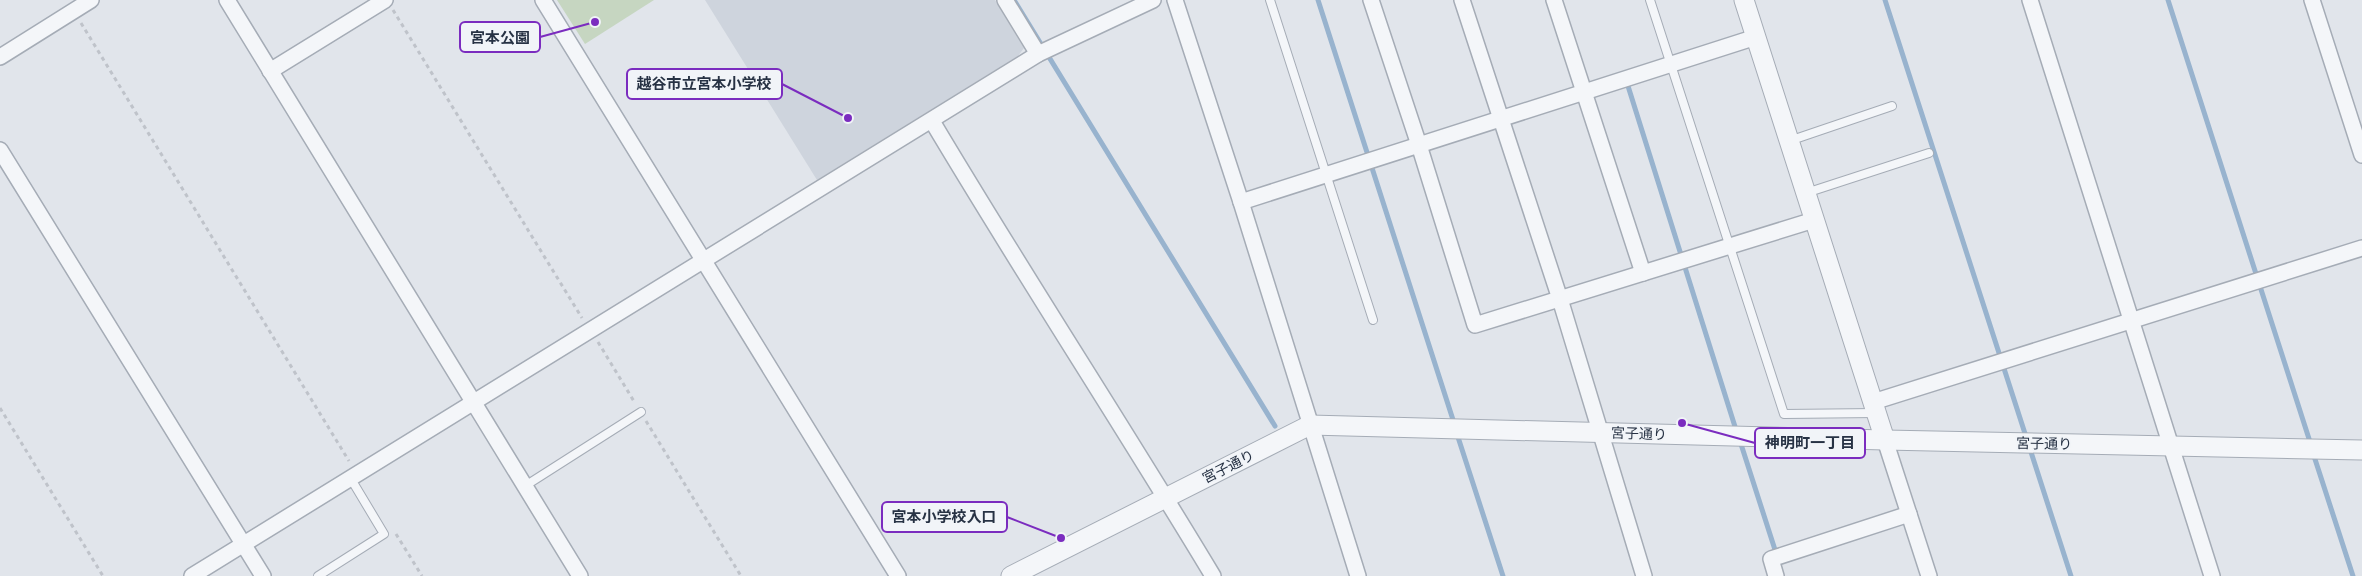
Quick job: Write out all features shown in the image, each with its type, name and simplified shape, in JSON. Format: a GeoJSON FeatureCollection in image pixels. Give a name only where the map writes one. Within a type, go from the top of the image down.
{"type":"FeatureCollection","features":[{"type":"Feature","properties":{"kind":"street"},"geometry":{"type":"LineString","coordinates":[[0,57],[92,0]]}},
{"type":"Feature","properties":{"kind":"street"},"geometry":{"type":"LineString","coordinates":[[227,0],[580,576]]}},
{"type":"Feature","properties":{"kind":"street"},"geometry":{"type":"LineString","coordinates":[[543,0],[898,576]]}},
{"type":"Feature","properties":{"kind":"street"},"geometry":{"type":"LineString","coordinates":[[1005,0],[1038,54]]}},
{"type":"Feature","properties":{"kind":"street"},"geometry":{"type":"LineString","coordinates":[[192,576],[1038,54],[1153,0]]}},
{"type":"Feature","properties":{"kind":"street"},"geometry":{"type":"LineString","coordinates":[[1175,0],[1241,202],[1358,576]]}},
{"type":"Feature","properties":{"kind":"street"},"geometry":{"type":"LineString","coordinates":[[1371,0],[1419,145],[1475,325],[1814,220]]}},
{"type":"Feature","properties":{"kind":"street"},"geometry":{"type":"LineString","coordinates":[[1462,0],[1560,299],[1644,576]]}},
{"type":"Feature","properties":{"kind":"street"},"geometry":{"type":"LineString","coordinates":[[1554,0],[1643,274]]}},
{"type":"Feature","properties":{"kind":"street"},"geometry":{"type":"LineString","coordinates":[[1744,0],[1929,576]]}},
{"type":"Feature","properties":{"kind":"street"},"geometry":{"type":"LineString","coordinates":[[2030,0],[2212,576]]}},
{"type":"Feature","properties":{"kind":"street"},"geometry":{"type":"LineString","coordinates":[[2312,0],[2362,155]]}},
{"type":"Feature","properties":{"kind":"street"},"geometry":{"type":"LineString","coordinates":[[270,71],[388,3]]}},
{"type":"Feature","properties":{"kind":"street"},"geometry":{"type":"LineString","coordinates":[[1241,202],[1756,37]]}},
{"type":"Feature","properties":{"kind":"street"},"geometry":{"type":"LineString","coordinates":[[932,121],[1015,260],[1166,498],[1213,576]]}},
{"type":"Feature","properties":{"kind":"street"},"geometry":{"type":"LineString","coordinates":[[0,150],[263,576]]}},
{"type":"Feature","properties":{"kind":"street"},"geometry":{"type":"LineString","coordinates":[[1874,407],[2132,320],[2362,248]]}},
{"type":"Feature","properties":{"kind":"street","name":"宮子通り"},"geometry":{"type":"LineString","coordinates":[[1011,576],[1310,425],[2362,450]]}},
{"type":"Feature","properties":{"kind":"street"},"geometry":{"type":"LineString","coordinates":[[1776,576],[1771,559],[1909,514]]}},
{"type":"Feature","properties":{"kind":"lane"},"geometry":{"type":"LineString","coordinates":[[1270,0],[1373,320]]}},
{"type":"Feature","properties":{"kind":"lane"},"geometry":{"type":"LineString","coordinates":[[1650,0],[1784,414],[1874,407]]}},
{"type":"Feature","properties":{"kind":"lane"},"geometry":{"type":"LineString","coordinates":[[1789,141],[1892,106]]}},
{"type":"Feature","properties":{"kind":"lane"},"geometry":{"type":"LineString","coordinates":[[1806,193],[1929,153]]}},
{"type":"Feature","properties":{"kind":"lane"},"geometry":{"type":"LineString","coordinates":[[525,486],[641,412]]}},
{"type":"Feature","properties":{"kind":"lane"},"geometry":{"type":"LineString","coordinates":[[318,576],[384,534],[354,477]]}},
{"type":"Feature","properties":{"kind":"path"},"geometry":{"type":"LineString","coordinates":[[388,3],[741,576]]}},
{"type":"Feature","properties":{"kind":"path"},"geometry":{"type":"LineString","coordinates":[[74,11],[354,477]]}},
{"type":"Feature","properties":{"kind":"path"},"geometry":{"type":"LineString","coordinates":[[0,408],[103,576]]}},
{"type":"Feature","properties":{"kind":"path"},"geometry":{"type":"LineString","coordinates":[[393,529],[422,576]]}},
{"type":"Feature","properties":{"kind":"shaded area"},"geometry":{"type":"Polygon","coordinates":[[[705,0],[995,0],[1024,48],[1018,56],[817,180],[705,0]]]}},
{"type":"Feature","properties":{"kind":"green space"},"geometry":{"type":"Polygon","coordinates":[[[557,0],[654,0],[585,44],[557,0]]]}},
{"type":"Feature","properties":{"kind":"waterway"},"geometry":{"type":"LineString","coordinates":[[1014,0],[1275,426]]}},
{"type":"Feature","properties":{"kind":"waterway"},"geometry":{"type":"LineString","coordinates":[[1318,0],[1455,426]]}},
{"type":"Feature","properties":{"kind":"waterway"},"geometry":{"type":"LineString","coordinates":[[1885,0],[2071,576]]}},
{"type":"Feature","properties":{"kind":"waterway"},"geometry":{"type":"LineString","coordinates":[[2168,0],[2311,445]]}},
{"type":"Feature","properties":{"kind":"waterway"},"geometry":{"type":"LineString","coordinates":[[1628,86],[1737,433]]}},
{"type":"Feature","properties":{"kind":"waterway"},"geometry":{"type":"LineString","coordinates":[[1457,434],[1503,576]]}},
{"type":"Feature","properties":{"kind":"waterway"},"geometry":{"type":"LineString","coordinates":[[1740,441],[1777,556]]}},
{"type":"Feature","properties":{"kind":"waterway"},"geometry":{"type":"LineString","coordinates":[[2313,453],[2353,576]]}},
{"type":"Feature","properties":{"kind":"place","name":"宮本公園"},"geometry":{"type":"Point","coordinates":[595,22]}},
{"type":"Feature","properties":{"kind":"place","name":"越谷市立宮本小学校"},"geometry":{"type":"Point","coordinates":[848,118]}},
{"type":"Feature","properties":{"kind":"place","name":"神明町一丁目"},"geometry":{"type":"Point","coordinates":[1682,423]}},
{"type":"Feature","properties":{"kind":"place","name":"宮本小学校入口"},"geometry":{"type":"Point","coordinates":[1061,538]}}]}
